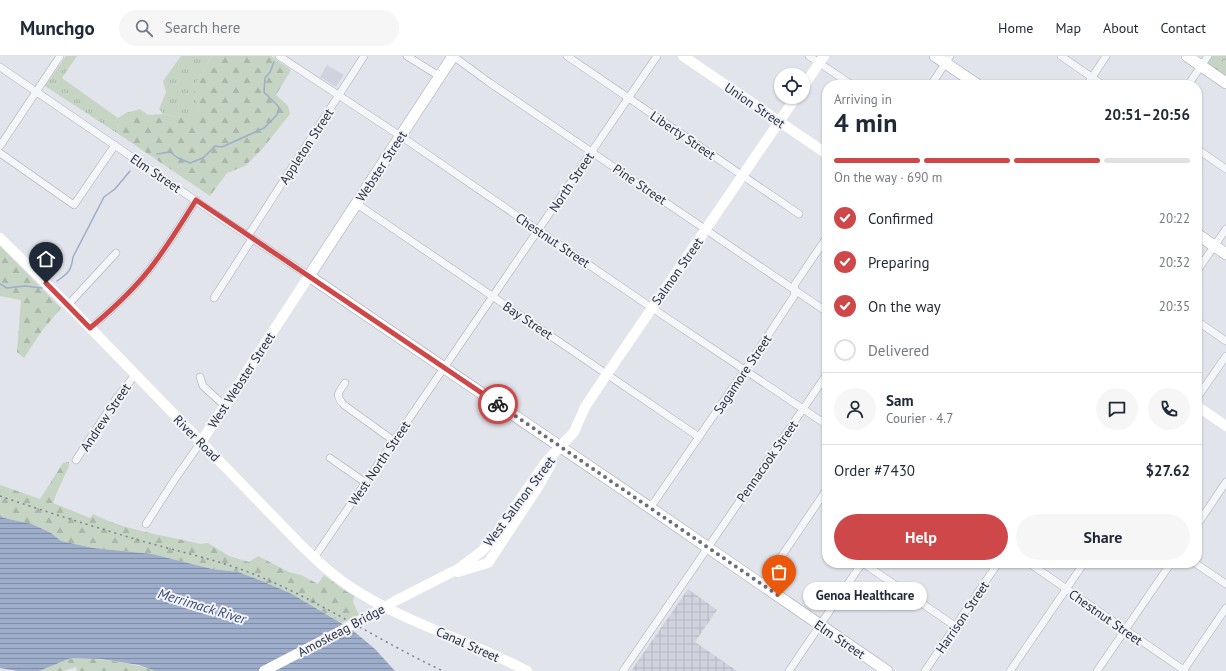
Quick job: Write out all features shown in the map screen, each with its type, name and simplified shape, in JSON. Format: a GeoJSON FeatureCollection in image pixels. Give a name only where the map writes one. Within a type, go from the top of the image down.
{"type":"FeatureCollection","features":[{"type":"Feature","properties":{"kind":"main road","name":"Webster Street"},"geometry":{"type":"LineString","coordinates":[[309,276],[453,56]]}},
{"type":"Feature","properties":{"kind":"main road"},"geometry":{"type":"LineString","coordinates":[[935,56],[948,60],[972,80]]}},
{"type":"Feature","properties":{"kind":"main road"},"geometry":{"type":"LineString","coordinates":[[1187,56],[1226,83]]}},
{"type":"Feature","properties":{"kind":"main road"},"geometry":{"type":"LineString","coordinates":[[1202,238],[1226,254]]}},
{"type":"Feature","properties":{"kind":"main road","name":"Elm Street"},"geometry":{"type":"LineString","coordinates":[[309,276],[708,547],[820,625],[876,668],[887,671]]}},
{"type":"Feature","properties":{"kind":"street"},"geometry":{"type":"LineString","coordinates":[[0,146],[60,56]]}},
{"type":"Feature","properties":{"kind":"street","name":"Chestnut Street"},"geometry":{"type":"LineString","coordinates":[[279,56],[539,229],[652,308],[746,369],[822,422]]}},
{"type":"Feature","properties":{"kind":"street","name":"Appleton Street"},"geometry":{"type":"LineString","coordinates":[[214,298],[250,237],[364,56]]}},
{"type":"Feature","properties":{"kind":"street"},"geometry":{"type":"LineString","coordinates":[[407,56],[439,76]]}},
{"type":"Feature","properties":{"kind":"street","name":"Pine Street"},"geometry":{"type":"LineString","coordinates":[[453,56],[822,309]]}},
{"type":"Feature","properties":{"kind":"street","name":"Liberty Street"},"geometry":{"type":"LineString","coordinates":[[567,56],[799,214]]}},
{"type":"Feature","properties":{"kind":"street","name":"North Street"},"geometry":{"type":"LineString","coordinates":[[444,367],[657,56]]}},
{"type":"Feature","properties":{"kind":"street","name":"Union Street"},"geometry":{"type":"LineString","coordinates":[[683,56],[822,151]]}},
{"type":"Feature","properties":{"kind":"street"},"geometry":{"type":"LineString","coordinates":[[809,56],[821,59],[846,80]]}},
{"type":"Feature","properties":{"kind":"street"},"geometry":{"type":"LineString","coordinates":[[1061,56],[1096,80]]}},
{"type":"Feature","properties":{"kind":"street"},"geometry":{"type":"LineString","coordinates":[[1090,80],[1106,56]]}},
{"type":"Feature","properties":{"kind":"street"},"geometry":{"type":"LineString","coordinates":[[1191,80],[1208,56]]}},
{"type":"Feature","properties":{"kind":"street"},"geometry":{"type":"LineString","coordinates":[[810,76],[821,59]]}},
{"type":"Feature","properties":{"kind":"street"},"geometry":{"type":"LineString","coordinates":[[934,80],[948,60]]}},
{"type":"Feature","properties":{"kind":"street","name":"Elm Street"},"geometry":{"type":"LineString","coordinates":[[0,66],[309,276]]}},
{"type":"Feature","properties":{"kind":"street","name":"Salmon Street"},"geometry":{"type":"LineString","coordinates":[[561,447],[574,432],[585,407],[607,374],[792,104]]}},
{"type":"Feature","properties":{"kind":"street"},"geometry":{"type":"LineString","coordinates":[[0,153],[74,205],[115,145]]}},
{"type":"Feature","properties":{"kind":"street"},"geometry":{"type":"LineString","coordinates":[[1202,152],[1226,169]]}},
{"type":"Feature","properties":{"kind":"street"},"geometry":{"type":"LineString","coordinates":[[90,328],[125,297],[144,276],[171,240],[196,200]]}},
{"type":"Feature","properties":{"kind":"street","name":"Bay Street"},"geometry":{"type":"LineString","coordinates":[[357,204],[699,437]]}},
{"type":"Feature","properties":{"kind":"street"},"geometry":{"type":"LineString","coordinates":[[1202,264],[1226,229]]}},
{"type":"Feature","properties":{"kind":"street","name":"River Road"},"geometry":{"type":"LineString","coordinates":[[0,238],[68,305],[314,558],[349,586],[409,618]]}},
{"type":"Feature","properties":{"kind":"street","name":"Sagamore Street"},"geometry":{"type":"LineString","coordinates":[[649,507],[746,369],[794,296],[795,284],[822,244]]}},
{"type":"Feature","properties":{"kind":"street"},"geometry":{"type":"LineString","coordinates":[[68,305],[116,253]]}},
{"type":"Feature","properties":{"kind":"street","name":"West Webster Street"},"geometry":{"type":"LineString","coordinates":[[146,524],[225,406],[309,276]]}},
{"type":"Feature","properties":{"kind":"street"},"geometry":{"type":"LineString","coordinates":[[1202,324],[1226,341]]}},
{"type":"Feature","properties":{"kind":"street"},"geometry":{"type":"LineString","coordinates":[[1202,391],[1226,356]]}},
{"type":"Feature","properties":{"kind":"street","name":"West North Street"},"geometry":{"type":"LineString","coordinates":[[314,558],[444,367]]}},
{"type":"Feature","properties":{"kind":"street","name":"Andrew Street"},"geometry":{"type":"LineString","coordinates":[[76,460],[116,399],[135,374]]}},
{"type":"Feature","properties":{"kind":"street"},"geometry":{"type":"LineString","coordinates":[[200,377],[204,386],[225,406]]}},
{"type":"Feature","properties":{"kind":"street","name":"Pennacook Street"},"geometry":{"type":"LineString","coordinates":[[623,671],[822,381]]}},
{"type":"Feature","properties":{"kind":"street"},"geometry":{"type":"LineString","coordinates":[[345,383],[338,395],[344,406],[394,441]]}},
{"type":"Feature","properties":{"kind":"street"},"geometry":{"type":"LineString","coordinates":[[1202,409],[1226,426]]}},
{"type":"Feature","properties":{"kind":"street","name":"West Salmon Street"},"geometry":{"type":"LineString","coordinates":[[397,600],[467,563],[482,551],[494,537],[545,463],[561,447]]}},
{"type":"Feature","properties":{"kind":"street"},"geometry":{"type":"LineString","coordinates":[[330,458],[366,483]]}},
{"type":"Feature","properties":{"kind":"street"},"geometry":{"type":"LineString","coordinates":[[1202,518],[1226,482]]}},
{"type":"Feature","properties":{"kind":"street"},"geometry":{"type":"LineString","coordinates":[[762,585],[822,495]]}},
{"type":"Feature","properties":{"kind":"street"},"geometry":{"type":"LineString","coordinates":[[789,671],[860,568]]}},
{"type":"Feature","properties":{"kind":"street"},"geometry":{"type":"LineString","coordinates":[[870,568],[956,626]]}},
{"type":"Feature","properties":{"kind":"street","name":"Harrison Street"},"geometry":{"type":"LineString","coordinates":[[925,671],[995,568]]}},
{"type":"Feature","properties":{"kind":"street","name":"Chestnut Street"},"geometry":{"type":"LineString","coordinates":[[1036,568],[1184,671]]}},
{"type":"Feature","properties":{"kind":"street"},"geometry":{"type":"LineString","coordinates":[[1010,671],[1081,568]]}},
{"type":"Feature","properties":{"kind":"street"},"geometry":{"type":"LineString","coordinates":[[1097,671],[1168,568]]}},
{"type":"Feature","properties":{"kind":"street"},"geometry":{"type":"LineString","coordinates":[[1202,568],[1226,584]]}},
{"type":"Feature","properties":{"kind":"street","name":"Amoskeag Bridge"},"geometry":{"type":"LineString","coordinates":[[264,671],[397,600]]}},
{"type":"Feature","properties":{"kind":"street"},"geometry":{"type":"LineString","coordinates":[[1184,671],[1226,608]]}},
{"type":"Feature","properties":{"kind":"street","name":"Canal Street"},"geometry":{"type":"LineString","coordinates":[[409,618],[528,671]]}},
{"type":"Feature","properties":{"kind":"shaded area"},"geometry":{"type":"Polygon","coordinates":[[[327,65],[344,75],[336,87],[320,77],[327,65]]]}},
{"type":"Feature","properties":{"kind":"shaded area"},"geometry":{"type":"Polygon","coordinates":[[[688,589],[717,610],[695,642],[737,671],[631,671],[688,589]]]}},
{"type":"Feature","properties":{"kind":"green space"},"geometry":{"type":"Polygon","coordinates":[[[66,56],[77,56],[62,78],[118,118],[117,133],[45,86],[66,56]]]}},
{"type":"Feature","properties":{"kind":"green space"},"geometry":{"type":"Polygon","coordinates":[[[181,56],[213,56],[193,88],[198,105],[195,115],[178,117],[163,114],[159,109],[166,92],[163,81],[181,56]]]}},
{"type":"Feature","properties":{"kind":"green space"},"geometry":{"type":"Polygon","coordinates":[[[213,56],[271,56],[291,70],[276,95],[288,106],[290,114],[263,148],[245,166],[227,173],[210,196],[117,133],[118,118],[126,113],[140,109],[148,115],[163,114],[178,117],[195,114],[198,105],[193,88],[213,56]]]}},
{"type":"Feature","properties":{"kind":"green space"},"geometry":{"type":"Polygon","coordinates":[[[1208,56],[1226,56],[1226,82],[1206,69],[1208,56]]]}},
{"type":"Feature","properties":{"kind":"green space"},"geometry":{"type":"Polygon","coordinates":[[[0,246],[61,308],[41,332],[24,358],[17,352],[21,300],[0,296],[0,246]]]}},
{"type":"Feature","properties":{"kind":"green space"},"geometry":{"type":"Polygon","coordinates":[[[69,462],[69,466],[53,503],[90,518],[93,514],[132,529],[200,544],[208,543],[229,556],[249,562],[258,556],[289,572],[301,575],[318,584],[324,575],[354,596],[353,602],[359,615],[342,623],[292,594],[238,572],[212,569],[152,554],[93,548],[61,541],[51,533],[32,524],[4,518],[0,515],[0,485],[40,499],[63,463],[69,462]]]}},
{"type":"Feature","properties":{"kind":"green space"},"geometry":{"type":"Polygon","coordinates":[[[71,658],[114,661],[155,671],[77,671],[76,667],[63,671],[39,671],[71,658]]]}},
{"type":"Feature","properties":{"kind":"water","name":"Merrimack River"},"geometry":{"type":"Polygon","coordinates":[[[0,515],[4,518],[32,524],[51,533],[61,541],[93,548],[152,554],[212,569],[238,572],[262,581],[292,594],[351,629],[375,649],[395,671],[155,671],[139,665],[101,659],[71,658],[39,671],[17,671],[0,668],[0,515]]]}},
{"type":"Feature","properties":{"kind":"waterway"},"geometry":{"type":"LineString","coordinates":[[157,154],[170,152],[178,158],[190,163],[203,158],[215,146],[222,147],[264,128],[277,115],[279,107],[264,92],[265,78],[270,72],[274,62]]}},
{"type":"Feature","properties":{"kind":"waterway"},"geometry":{"type":"LineString","coordinates":[[57,281],[70,269],[73,257],[104,197],[115,189],[130,171]]}},
{"type":"Feature","properties":{"kind":"waterway"},"geometry":{"type":"LineString","coordinates":[[0,284],[7,288],[25,286],[42,288]]}},
{"type":"Feature","properties":{"kind":"railway"},"geometry":{"type":"LineString","coordinates":[[0,496],[138,540],[243,570],[269,580],[443,671]]}},
{"type":"Feature","properties":{"kind":"way so far"},"geometry":{"type":"LineString","coordinates":[[498,404],[779,596]]}},
{"type":"Feature","properties":{"kind":"place","name":"Genoa Healthcare"},"geometry":{"type":"Point","coordinates":[779,596]}},
{"type":"Feature","properties":{"kind":"route"},"geometry":{"type":"LineString","coordinates":[[46,283],[90,328],[118,304],[144,276],[171,240],[196,200],[498,404]]}}]}
